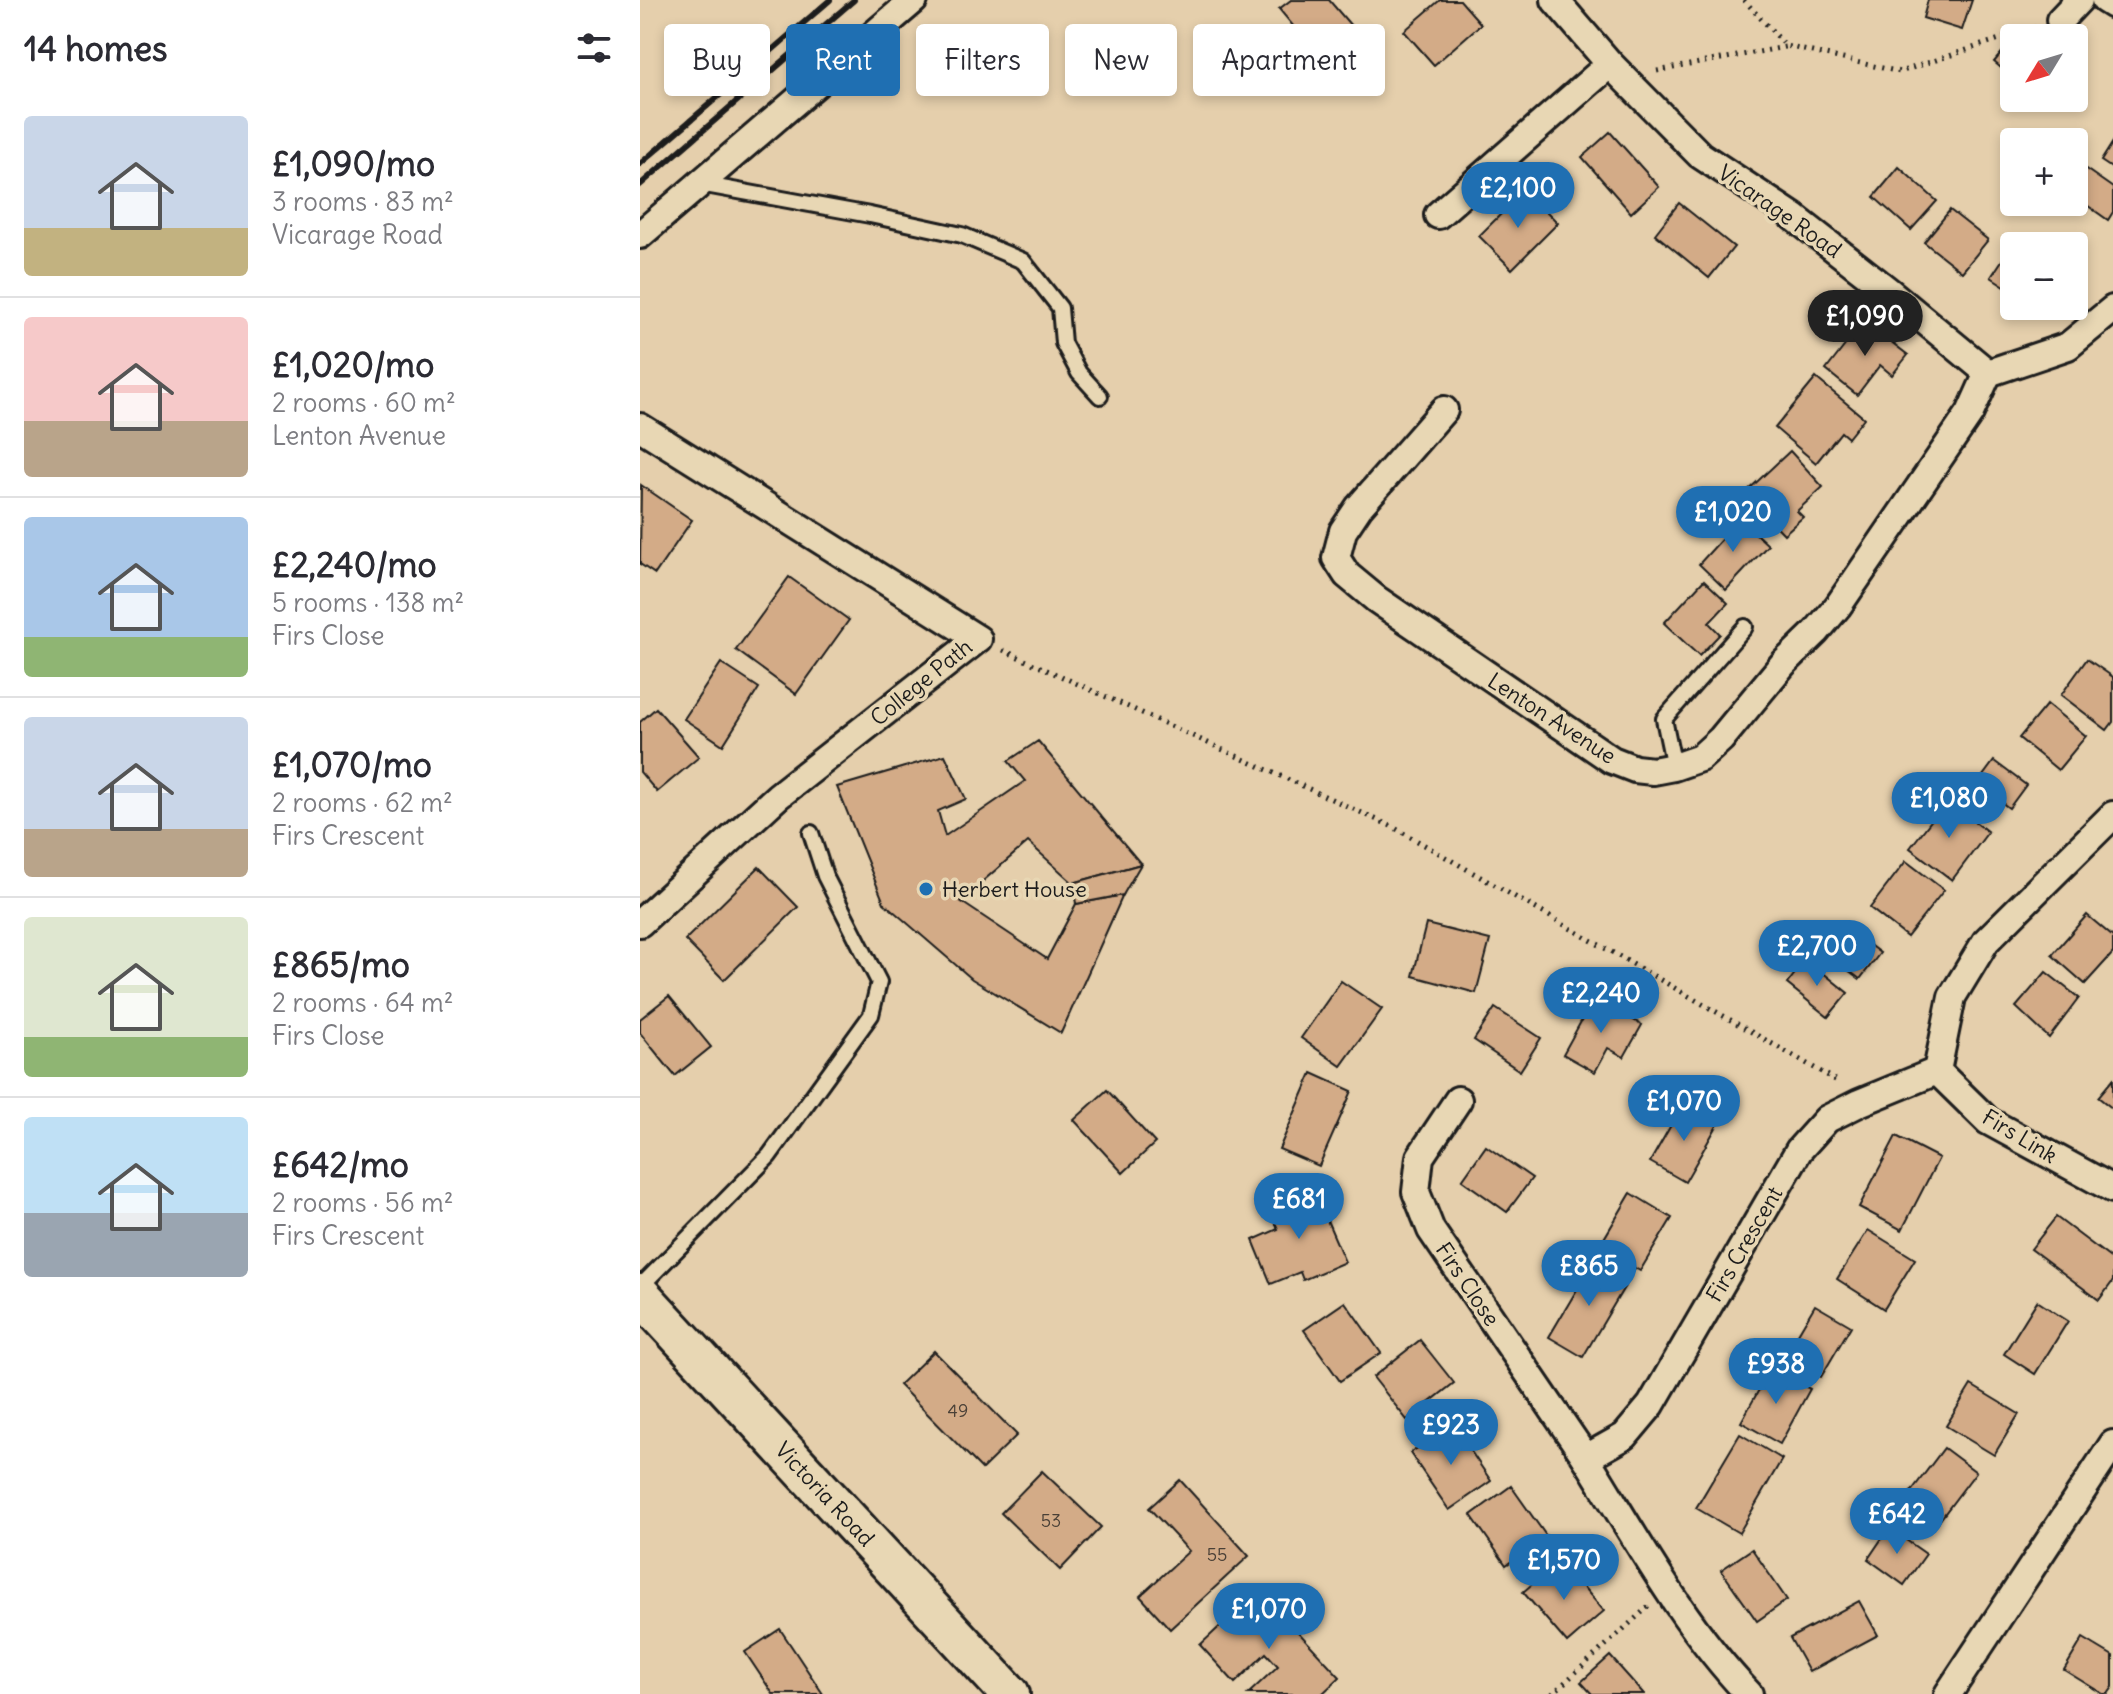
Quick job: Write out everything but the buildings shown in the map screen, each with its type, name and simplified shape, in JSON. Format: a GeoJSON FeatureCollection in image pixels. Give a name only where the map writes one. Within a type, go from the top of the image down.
{"type":"FeatureCollection","features":[{"type":"Feature","properties":{"kind":"street"},"geometry":{"type":"LineString","coordinates":[[640,235],[914,0]]}},
{"type":"Feature","properties":{"kind":"street","name":"Vicarage Road"},"geometry":{"type":"LineString","coordinates":[[1555,0],[1617,71],[1700,155],[1794,217],[1988,373]]}},
{"type":"Feature","properties":{"kind":"street"},"geometry":{"type":"LineString","coordinates":[[2060,20],[2079,0]]}},
{"type":"Feature","properties":{"kind":"street"},"geometry":{"type":"LineString","coordinates":[[2105,0],[2113,5]]}},
{"type":"Feature","properties":{"kind":"street"},"geometry":{"type":"LineString","coordinates":[[1438,215],[1617,71]]}},
{"type":"Feature","properties":{"kind":"street"},"geometry":{"type":"LineString","coordinates":[[1988,373],[2068,346],[2113,309]]}},
{"type":"Feature","properties":{"kind":"street","name":"Lenton Avenue"},"geometry":{"type":"LineString","coordinates":[[1444,410],[1359,507],[1343,531],[1336,558],[1347,575],[1376,599],[1612,760],[1635,769],[1653,771],[1700,758],[1721,739],[1743,709],[1838,606],[1970,413],[1988,373]]}},
{"type":"Feature","properties":{"kind":"street","name":"College Path"},"geometry":{"type":"LineString","coordinates":[[640,427],[978,639],[778,796],[640,923]]}},
{"type":"Feature","properties":{"kind":"street"},"geometry":{"type":"LineString","coordinates":[[1937,1071],[1952,997],[1986,941],[2113,815]]}},
{"type":"Feature","properties":{"kind":"street","name":"Firs Crescent"},"geometry":{"type":"LineString","coordinates":[[1586,1458],[1625,1436],[1651,1405],[1799,1150],[1827,1119],[1937,1071]]}},
{"type":"Feature","properties":{"kind":"street","name":"Firs Link"},"geometry":{"type":"LineString","coordinates":[[1937,1071],[1988,1121],[2113,1189]]}},
{"type":"Feature","properties":{"kind":"street","name":"Firs Close"},"geometry":{"type":"LineString","coordinates":[[1458,1100],[1420,1157],[1416,1192],[1431,1230],[1586,1458]]}},
{"type":"Feature","properties":{"kind":"street","name":"Victoria Road"},"geometry":{"type":"LineString","coordinates":[[640,1294],[1010,1694]]}},
{"type":"Feature","properties":{"kind":"street"},"geometry":{"type":"LineString","coordinates":[[1948,1694],[2113,1444]]}},
{"type":"Feature","properties":{"kind":"street"},"geometry":{"type":"LineString","coordinates":[[1586,1458],[1668,1589],[1730,1674],[1749,1694]]}},
{"type":"Feature","properties":{"kind":"lane"},"geometry":{"type":"LineString","coordinates":[[699,184],[962,235],[1023,261],[1060,308],[1063,343],[1079,373],[1100,396]]}},
{"type":"Feature","properties":{"kind":"lane"},"geometry":{"type":"LineString","coordinates":[[1674,767],[1664,719],[1745,627]]}},
{"type":"Feature","properties":{"kind":"lane"},"geometry":{"type":"LineString","coordinates":[[640,1287],[769,1156],[871,1015],[879,982],[825,876],[811,833]]}},
{"type":"Feature","properties":{"kind":"path"},"geometry":{"type":"LineString","coordinates":[[1744,0],[1786,46]]}},
{"type":"Feature","properties":{"kind":"path"},"geometry":{"type":"LineString","coordinates":[[1617,71],[1786,46],[1900,72],[2060,20]]}},
{"type":"Feature","properties":{"kind":"path"},"geometry":{"type":"LineString","coordinates":[[978,639],[1393,827],[1840,1083],[1859,1103]]}},
{"type":"Feature","properties":{"kind":"path"},"geometry":{"type":"LineString","coordinates":[[1552,1694],[1668,1589]]}},
{"type":"Feature","properties":{"kind":"railway"},"geometry":{"type":"LineString","coordinates":[[640,164],[830,0]]}},
{"type":"Feature","properties":{"kind":"railway"},"geometry":{"type":"LineString","coordinates":[[640,185],[854,0]]}},
{"type":"Feature","properties":{"kind":"place","name":"Herbert House"},"geometry":{"type":"Point","coordinates":[926,889]}}]}
